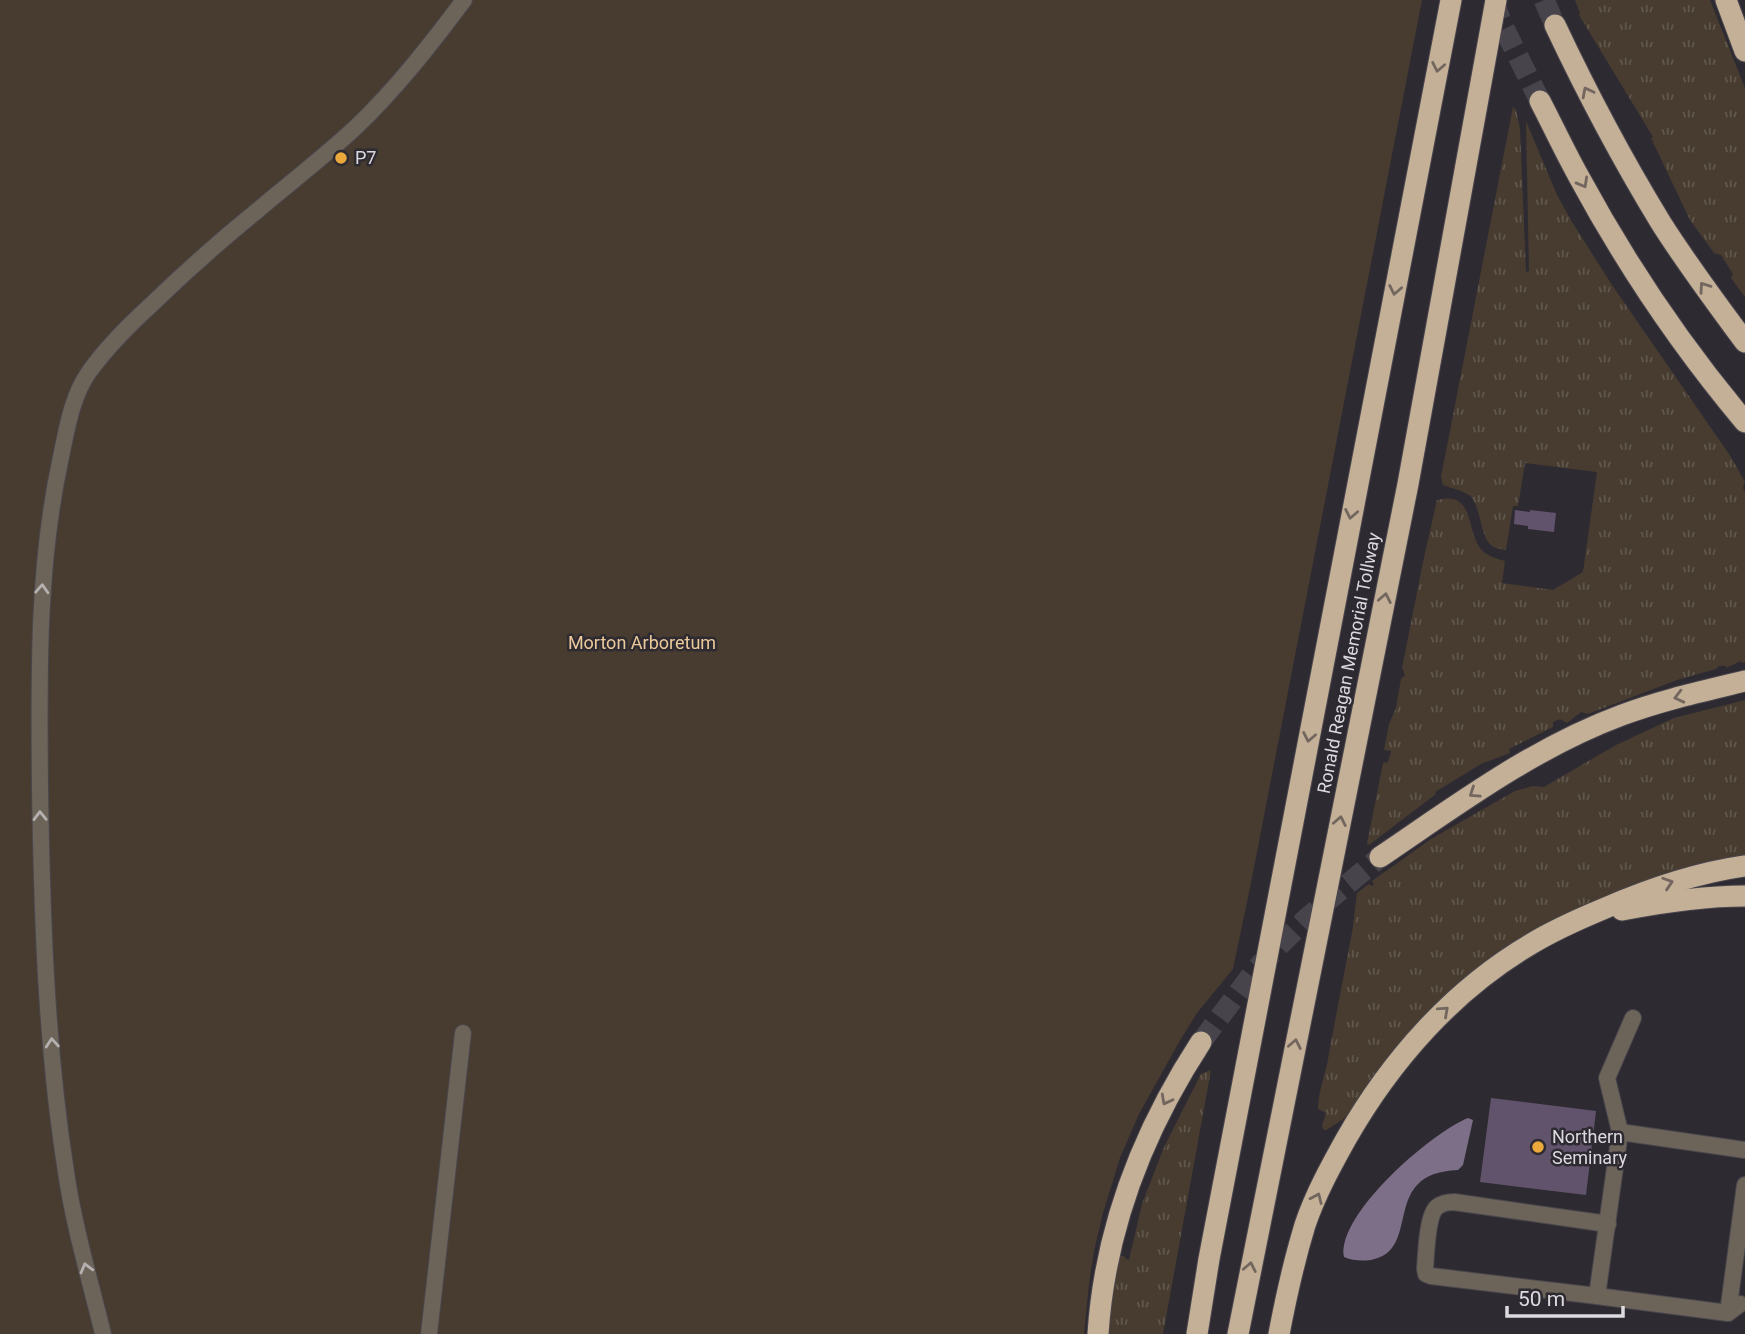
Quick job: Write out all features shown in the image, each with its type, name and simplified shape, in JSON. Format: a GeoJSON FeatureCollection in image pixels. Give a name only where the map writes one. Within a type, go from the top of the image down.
{"type":"FeatureCollection","features":[{"type":"Feature","properties":{"kind":"highway","name":"Ronald Reagan Memorial Tollway"},"geometry":{"type":"LineString","coordinates":[[1197,1334],[1209,1259],[1451,0]]}},
{"type":"Feature","properties":{"kind":"highway","name":"Ronald Reagan Memorial Tollway"},"geometry":{"type":"LineString","coordinates":[[1238,1334],[1408,484],[1496,0]]}},
{"type":"Feature","properties":{"kind":"highway"},"geometry":{"type":"LineString","coordinates":[[1726,0],[1745,51]]}},
{"type":"Feature","properties":{"kind":"highway"},"geometry":{"type":"LineString","coordinates":[[1555,25],[1620,154],[1648,201],[1745,342]]}},
{"type":"Feature","properties":{"kind":"highway"},"geometry":{"type":"LineString","coordinates":[[1540,101],[1620,248],[1671,325],[1745,422]]}},
{"type":"Feature","properties":{"kind":"highway"},"geometry":{"type":"LineString","coordinates":[[1722,395],[1745,433]]}},
{"type":"Feature","properties":{"kind":"highway"},"geometry":{"type":"LineString","coordinates":[[1380,857],[1492,781],[1555,745],[1654,704],[1745,681]]}},
{"type":"Feature","properties":{"kind":"highway"},"geometry":{"type":"LineString","coordinates":[[1279,1334],[1288,1287],[1306,1223],[1332,1164],[1359,1115],[1394,1065],[1437,1016],[1486,975],[1531,944],[1582,918],[1675,880],[1745,866]]}},
{"type":"Feature","properties":{"kind":"highway"},"geometry":{"type":"LineString","coordinates":[[1582,918],[1672,901],[1745,895]]}},
{"type":"Feature","properties":{"kind":"highway"},"geometry":{"type":"LineString","coordinates":[[1098,1334],[1111,1245],[1127,1187],[1160,1111],[1201,1042]]}},
{"type":"Feature","properties":{"kind":"lane"},"geometry":{"type":"LineString","coordinates":[[103,1334],[80,1244],[66,1174],[50,1023],[42,870],[39,649],[42,581],[50,516],[66,432],[77,394],[88,373],[111,346],[185,272],[357,126],[401,78],[464,0]]}},
{"type":"Feature","properties":{"kind":"lane"},"geometry":{"type":"LineString","coordinates":[[1597,1296],[1620,1132],[1607,1078],[1633,1018]]}},
{"type":"Feature","properties":{"kind":"lane"},"geometry":{"type":"LineString","coordinates":[[429,1334],[463,1033]]}},
{"type":"Feature","properties":{"kind":"lane"},"geometry":{"type":"LineString","coordinates":[[1620,1132],[1745,1150]]}},
{"type":"Feature","properties":{"kind":"lane"},"geometry":{"type":"LineString","coordinates":[[1608,1224],[1454,1202],[1440,1205],[1434,1210],[1428,1236],[1426,1274],[1597,1296],[1739,1309],[1745,1185]]}},
{"type":"Feature","properties":{"kind":"green space","name":"Morton Arboretum"},"geometry":{"type":"Polygon","coordinates":[[[0,0],[1422,0],[1233,969],[1197,1013],[1178,1044],[1139,1114],[1120,1158],[1094,1251],[1084,1334],[0,1334],[0,0]]]}},
{"type":"Feature","properties":{"kind":"green space"},"geometry":{"type":"Polygon","coordinates":[[[1575,0],[1710,0],[1745,88],[1745,297],[1731,278],[1733,274],[1721,255],[1714,253],[1690,220],[1651,138],[1653,137],[1579,15],[1575,0]]]}},
{"type":"Feature","properties":{"kind":"green space"},"geometry":{"type":"Polygon","coordinates":[[[1513,107],[1520,129],[1526,272],[1529,271],[1526,121],[1557,195],[1572,222],[1612,285],[1731,457],[1745,482],[1745,662],[1741,661],[1726,668],[1719,666],[1588,714],[1581,712],[1567,723],[1560,719],[1553,722],[1553,727],[1509,749],[1510,753],[1481,764],[1435,792],[1436,794],[1369,845],[1367,844],[1383,763],[1388,762],[1391,751],[1384,750],[1389,724],[1396,708],[1401,679],[1405,675],[1402,668],[1437,500],[1449,498],[1464,506],[1482,551],[1505,561],[1502,583],[1553,590],[1583,572],[1597,472],[1525,463],[1518,506],[1513,506],[1506,550],[1490,544],[1483,531],[1477,507],[1469,495],[1443,485],[1441,477],[1513,107]]]}},
{"type":"Feature","properties":{"kind":"green space"},"geometry":{"type":"Polygon","coordinates":[[[1745,700],[1745,860],[1554,923],[1342,1120],[1324,1130],[1322,1126],[1326,1113],[1318,1109],[1318,1102],[1353,927],[1357,893],[1369,884],[1372,886],[1372,881],[1431,839],[1515,791],[1533,786],[1544,787],[1616,745],[1674,718],[1745,700]]]}},
{"type":"Feature","properties":{"kind":"green space"},"geometry":{"type":"Polygon","coordinates":[[[1211,1070],[1163,1334],[1106,1334],[1116,1255],[1129,1260],[1142,1204],[1164,1147],[1201,1074],[1211,1070]]]}},
{"type":"Feature","properties":{"kind":"shaded area"},"geometry":{"type":"Polygon","coordinates":[[[1468,1118],[1473,1120],[1463,1165],[1458,1170],[1433,1174],[1418,1184],[1409,1197],[1396,1242],[1387,1253],[1371,1260],[1344,1257],[1346,1240],[1355,1220],[1370,1198],[1411,1157],[1452,1126],[1468,1118]]]}},
{"type":"Feature","properties":{"kind":"building"},"geometry":{"type":"Polygon","coordinates":[[[1515,510],[1556,513],[1554,532],[1528,529],[1528,526],[1514,524],[1515,510]]]}},
{"type":"Feature","properties":{"kind":"building","name":"Northern Seminary"},"geometry":{"type":"Polygon","coordinates":[[[1491,1098],[1596,1111],[1586,1195],[1480,1182],[1491,1098]]]}},
{"type":"Feature","properties":{"kind":"tunnel"},"geometry":{"type":"LineString","coordinates":[[1493,0],[1540,101]]}},
{"type":"Feature","properties":{"kind":"tunnel"},"geometry":{"type":"LineString","coordinates":[[1544,0],[1555,25]]}},
{"type":"Feature","properties":{"kind":"tunnel"},"geometry":{"type":"LineString","coordinates":[[1201,1042],[1256,969],[1307,918],[1380,857]]}},
{"type":"Feature","properties":{"kind":"place","name":"P7"},"geometry":{"type":"Point","coordinates":[341,158]}},
{"type":"Feature","properties":{"kind":"place","name":"Northern Seminary"},"geometry":{"type":"Point","coordinates":[1538,1147]}}]}
